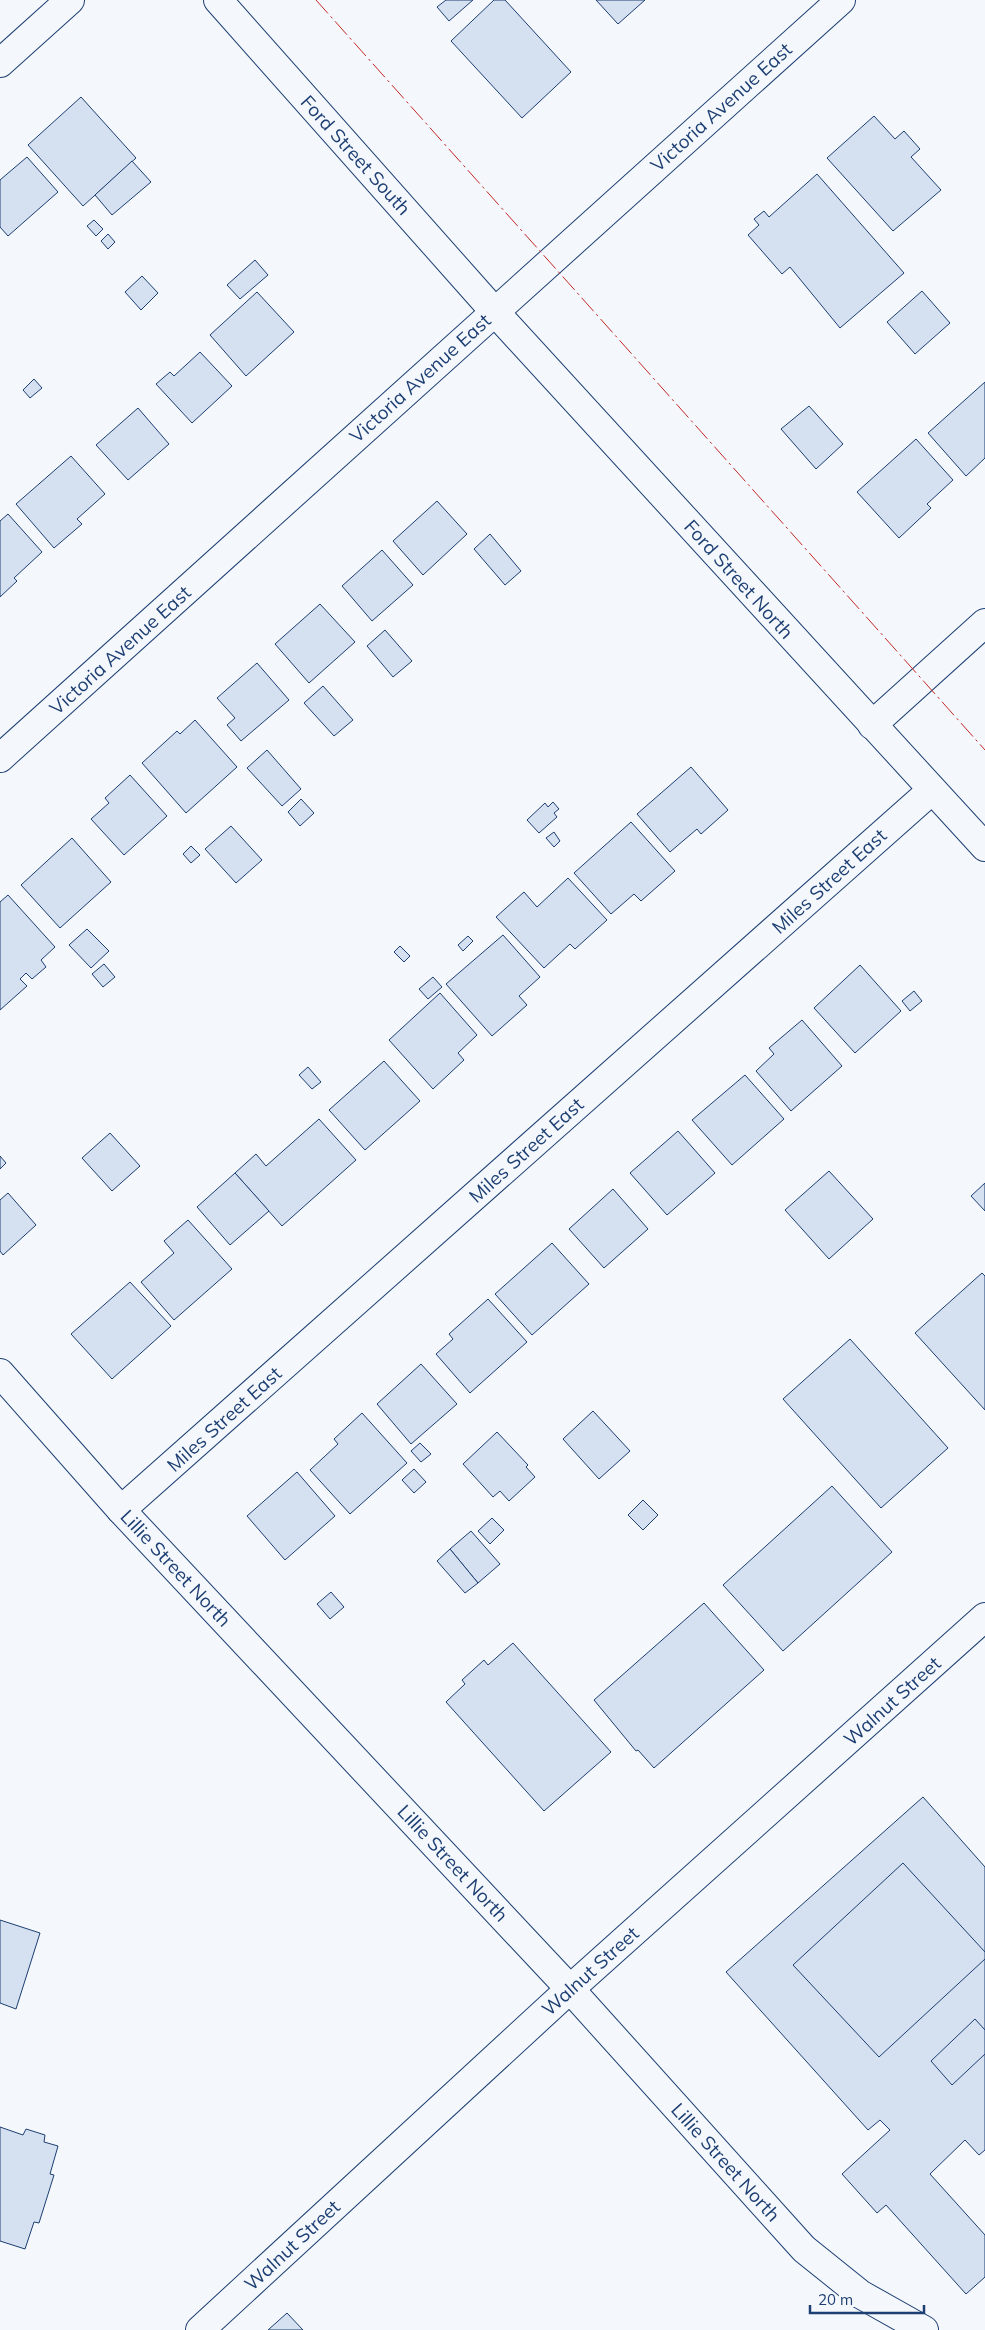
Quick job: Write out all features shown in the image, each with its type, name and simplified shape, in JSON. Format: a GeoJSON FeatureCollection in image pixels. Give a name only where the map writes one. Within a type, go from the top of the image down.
{"type":"FeatureCollection","features":[{"type":"Feature","properties":{"kind":"street"},"geometry":{"type":"LineString","coordinates":[[0,63],[70,0]]}},
{"type":"Feature","properties":{"kind":"street","name":"Ford Street South"},"geometry":{"type":"LineString","coordinates":[[218,0],[494,311]]}},
{"type":"Feature","properties":{"kind":"street","name":"Victoria Avenue East"},"geometry":{"type":"LineString","coordinates":[[0,758],[841,0]]}},
{"type":"Feature","properties":{"kind":"street","name":"Ford Street North"},"geometry":{"type":"LineString","coordinates":[[494,311],[985,847]]}},
{"type":"Feature","properties":{"kind":"street"},"geometry":{"type":"LineString","coordinates":[[872,725],[985,623]]}},
{"type":"Feature","properties":{"kind":"street","name":"Miles Street East"},"geometry":{"type":"LineString","coordinates":[[121,1510],[932,790]]}},
{"type":"Feature","properties":{"kind":"street","name":"Lillie Street North"},"geometry":{"type":"LineString","coordinates":[[0,1373],[121,1510],[570,1989],[804,2249],[860,2294],[924,2330]]}},
{"type":"Feature","properties":{"kind":"street","name":"Walnut Street"},"geometry":{"type":"LineString","coordinates":[[200,2330],[570,1989],[985,1617]]}},
{"type":"Feature","properties":{"kind":"building"},"geometry":{"type":"Polygon","coordinates":[[[446,0],[473,0],[449,21],[437,7],[446,0]]]}},
{"type":"Feature","properties":{"kind":"building"},"geometry":{"type":"Polygon","coordinates":[[[494,0],[505,0],[571,72],[522,118],[451,41],[494,0]]]}},
{"type":"Feature","properties":{"kind":"building"},"geometry":{"type":"Polygon","coordinates":[[[596,0],[645,0],[618,24],[596,0]]]}},
{"type":"Feature","properties":{"kind":"building"},"geometry":{"type":"Polygon","coordinates":[[[81,97],[136,158],[83,206],[28,145],[81,97]]]}},
{"type":"Feature","properties":{"kind":"building"},"geometry":{"type":"Polygon","coordinates":[[[874,116],[895,139],[904,131],[920,149],[911,157],[941,190],[893,231],[827,158],[874,116]]]}},
{"type":"Feature","properties":{"kind":"building"},"geometry":{"type":"Polygon","coordinates":[[[27,157],[58,192],[8,236],[0,227],[0,180],[27,157]]]}},
{"type":"Feature","properties":{"kind":"building"},"geometry":{"type":"Polygon","coordinates":[[[132,161],[151,182],[112,215],[95,195],[132,161]]]}},
{"type":"Feature","properties":{"kind":"building"},"geometry":{"type":"Polygon","coordinates":[[[817,174],[904,273],[840,328],[790,267],[782,274],[748,235],[759,225],[754,219],[764,211],[769,217],[817,174]]]}},
{"type":"Feature","properties":{"kind":"building"},"geometry":{"type":"Polygon","coordinates":[[[94,220],[103,229],[96,236],[87,226],[94,220]]]}},
{"type":"Feature","properties":{"kind":"building"},"geometry":{"type":"Polygon","coordinates":[[[108,234],[115,242],[108,249],[101,241],[108,234]]]}},
{"type":"Feature","properties":{"kind":"building"},"geometry":{"type":"Polygon","coordinates":[[[255,260],[268,275],[240,299],[227,285],[255,260]]]}},
{"type":"Feature","properties":{"kind":"building"},"geometry":{"type":"Polygon","coordinates":[[[142,276],[158,293],[141,310],[125,292],[142,276]]]}},
{"type":"Feature","properties":{"kind":"building"},"geometry":{"type":"Polygon","coordinates":[[[922,291],[950,323],[915,354],[887,322],[922,291]]]}},
{"type":"Feature","properties":{"kind":"building"},"geometry":{"type":"Polygon","coordinates":[[[257,292],[294,332],[246,376],[210,335],[257,292]]]}},
{"type":"Feature","properties":{"kind":"building"},"geometry":{"type":"Polygon","coordinates":[[[200,352],[232,386],[192,423],[156,384],[170,372],[174,376],[200,352]]]}},
{"type":"Feature","properties":{"kind":"building"},"geometry":{"type":"Polygon","coordinates":[[[34,379],[42,388],[30,398],[23,390],[34,379]]]}},
{"type":"Feature","properties":{"kind":"building"},"geometry":{"type":"Polygon","coordinates":[[[985,382],[985,458],[966,476],[928,433],[985,382]]]}},
{"type":"Feature","properties":{"kind":"building"},"geometry":{"type":"Polygon","coordinates":[[[809,406],[843,444],[816,469],[781,429],[809,406]]]}},
{"type":"Feature","properties":{"kind":"building"},"geometry":{"type":"Polygon","coordinates":[[[138,408],[169,444],[128,480],[96,445],[138,408]]]}},
{"type":"Feature","properties":{"kind":"building"},"geometry":{"type":"Polygon","coordinates":[[[916,439],[953,480],[927,504],[931,508],[899,538],[857,492],[916,439]]]}},
{"type":"Feature","properties":{"kind":"building"},"geometry":{"type":"Polygon","coordinates":[[[71,456],[105,494],[77,519],[82,524],[54,548],[16,504],[71,456]]]}},
{"type":"Feature","properties":{"kind":"building"},"geometry":{"type":"Polygon","coordinates":[[[437,501],[467,534],[423,575],[393,541],[437,501]]]}},
{"type":"Feature","properties":{"kind":"building"},"geometry":{"type":"Polygon","coordinates":[[[8,514],[42,552],[14,578],[17,581],[0,597],[0,521],[8,514]]]}},
{"type":"Feature","properties":{"kind":"building"},"geometry":{"type":"Polygon","coordinates":[[[490,534],[521,571],[505,585],[474,549],[490,534]]]}},
{"type":"Feature","properties":{"kind":"building"},"geometry":{"type":"Polygon","coordinates":[[[382,550],[413,585],[372,621],[342,586],[382,550]]]}},
{"type":"Feature","properties":{"kind":"building"},"geometry":{"type":"Polygon","coordinates":[[[320,604],[355,642],[309,683],[275,644],[320,604]]]}},
{"type":"Feature","properties":{"kind":"building"},"geometry":{"type":"Polygon","coordinates":[[[385,630],[412,661],[393,677],[367,646],[385,630]]]}},
{"type":"Feature","properties":{"kind":"building"},"geometry":{"type":"Polygon","coordinates":[[[257,663],[289,700],[241,741],[227,725],[235,718],[217,698],[257,663]]]}},
{"type":"Feature","properties":{"kind":"building"},"geometry":{"type":"Polygon","coordinates":[[[323,686],[353,720],[334,736],[304,703],[323,686]]]}},
{"type":"Feature","properties":{"kind":"building"},"geometry":{"type":"Polygon","coordinates":[[[195,720],[237,767],[186,813],[142,763],[177,731],[180,734],[195,720]]]}},
{"type":"Feature","properties":{"kind":"building"},"geometry":{"type":"Polygon","coordinates":[[[267,750],[301,789],[282,806],[247,768],[267,750]]]}},
{"type":"Feature","properties":{"kind":"building"},"geometry":{"type":"Polygon","coordinates":[[[691,767],[728,810],[701,834],[697,829],[670,852],[637,814],[691,767]]]}},
{"type":"Feature","properties":{"kind":"building"},"geometry":{"type":"Polygon","coordinates":[[[130,775],[167,816],[124,855],[91,819],[109,803],[105,798],[130,775]]]}},
{"type":"Feature","properties":{"kind":"building"},"geometry":{"type":"Polygon","coordinates":[[[301,799],[314,813],[300,826],[288,812],[301,799]]]}},
{"type":"Feature","properties":{"kind":"building"},"geometry":{"type":"Polygon","coordinates":[[[553,802],[559,809],[554,813],[557,817],[539,833],[527,820],[545,803],[548,807],[553,802]]]}},
{"type":"Feature","properties":{"kind":"building"},"geometry":{"type":"Polygon","coordinates":[[[631,822],[675,871],[641,901],[634,894],[611,914],[574,873],[631,822]]]}},
{"type":"Feature","properties":{"kind":"building"},"geometry":{"type":"Polygon","coordinates":[[[231,826],[262,860],[236,883],[205,849],[231,826]]]}},
{"type":"Feature","properties":{"kind":"building"},"geometry":{"type":"Polygon","coordinates":[[[554,832],[560,841],[554,847],[546,838],[554,832]]]}},
{"type":"Feature","properties":{"kind":"building"},"geometry":{"type":"Polygon","coordinates":[[[72,838],[111,882],[60,928],[21,885],[72,838]]]}},
{"type":"Feature","properties":{"kind":"building"},"geometry":{"type":"Polygon","coordinates":[[[191,846],[200,855],[191,863],[183,854],[191,846]]]}},
{"type":"Feature","properties":{"kind":"building"},"geometry":{"type":"Polygon","coordinates":[[[568,878],[607,920],[575,949],[570,944],[544,968],[496,917],[524,892],[537,907],[568,878]]]}},
{"type":"Feature","properties":{"kind":"building"},"geometry":{"type":"Polygon","coordinates":[[[8,895],[55,947],[41,960],[46,967],[32,979],[26,973],[20,979],[27,986],[0,1010],[0,902],[8,895]]]}},
{"type":"Feature","properties":{"kind":"building"},"geometry":{"type":"Polygon","coordinates":[[[87,929],[109,951],[91,968],[69,945],[87,929]]]}},
{"type":"Feature","properties":{"kind":"building"},"geometry":{"type":"Polygon","coordinates":[[[503,935],[540,977],[519,996],[527,1005],[492,1036],[446,984],[503,935]]]}},
{"type":"Feature","properties":{"kind":"building"},"geometry":{"type":"Polygon","coordinates":[[[468,936],[473,941],[463,951],[458,945],[468,936]]]}},
{"type":"Feature","properties":{"kind":"building"},"geometry":{"type":"Polygon","coordinates":[[[400,946],[410,956],[404,962],[394,952],[400,946]]]}},
{"type":"Feature","properties":{"kind":"building"},"geometry":{"type":"Polygon","coordinates":[[[104,964],[115,977],[103,987],[92,974],[104,964]]]}},
{"type":"Feature","properties":{"kind":"building"},"geometry":{"type":"Polygon","coordinates":[[[860,965],[901,1011],[855,1053],[814,1008],[860,965]]]}},
{"type":"Feature","properties":{"kind":"building"},"geometry":{"type":"Polygon","coordinates":[[[433,977],[442,987],[428,999],[419,989],[433,977]]]}},
{"type":"Feature","properties":{"kind":"building"},"geometry":{"type":"Polygon","coordinates":[[[914,991],[922,1001],[910,1011],[902,1001],[914,991]]]}},
{"type":"Feature","properties":{"kind":"building"},"geometry":{"type":"Polygon","coordinates":[[[440,993],[477,1035],[458,1053],[464,1060],[433,1089],[389,1040],[440,993]]]}},
{"type":"Feature","properties":{"kind":"building"},"geometry":{"type":"Polygon","coordinates":[[[802,1020],[842,1066],[791,1111],[756,1071],[774,1054],[769,1048],[802,1020]]]}},
{"type":"Feature","properties":{"kind":"building"},"geometry":{"type":"Polygon","coordinates":[[[384,1061],[420,1101],[365,1150],[329,1110],[384,1061]]]}},
{"type":"Feature","properties":{"kind":"building"},"geometry":{"type":"Polygon","coordinates":[[[308,1067],[321,1082],[312,1089],[299,1075],[308,1067]]]}},
{"type":"Feature","properties":{"kind":"building"},"geometry":{"type":"Polygon","coordinates":[[[745,1075],[784,1119],[732,1165],[692,1120],[745,1075]]]}},
{"type":"Feature","properties":{"kind":"building"},"geometry":{"type":"Polygon","coordinates":[[[319,1119],[356,1160],[282,1226],[235,1173],[256,1154],[266,1166],[319,1119]]]}},
{"type":"Feature","properties":{"kind":"building"},"geometry":{"type":"Polygon","coordinates":[[[678,1131],[715,1173],[667,1215],[630,1173],[678,1131]]]}},
{"type":"Feature","properties":{"kind":"building"},"geometry":{"type":"Polygon","coordinates":[[[110,1133],[140,1166],[112,1191],[82,1158],[110,1133]]]}},
{"type":"Feature","properties":{"kind":"building"},"geometry":{"type":"Polygon","coordinates":[[[0,1156],[6,1163],[0,1169],[0,1156]]]}},
{"type":"Feature","properties":{"kind":"building"},"geometry":{"type":"Polygon","coordinates":[[[829,1171],[873,1219],[829,1259],[785,1210],[829,1171]]]}},
{"type":"Feature","properties":{"kind":"building"},"geometry":{"type":"Polygon","coordinates":[[[235,1173],[269,1211],[230,1245],[197,1207],[235,1173]]]}},
{"type":"Feature","properties":{"kind":"building"},"geometry":{"type":"Polygon","coordinates":[[[985,1183],[985,1211],[971,1196],[985,1183]]]}},
{"type":"Feature","properties":{"kind":"building"},"geometry":{"type":"Polygon","coordinates":[[[613,1189],[648,1229],[604,1268],[569,1229],[613,1189]]]}},
{"type":"Feature","properties":{"kind":"building"},"geometry":{"type":"Polygon","coordinates":[[[8,1193],[36,1225],[3,1255],[0,1251],[0,1200],[8,1193]]]}},
{"type":"Feature","properties":{"kind":"building"},"geometry":{"type":"Polygon","coordinates":[[[188,1220],[232,1269],[174,1320],[141,1282],[174,1253],[164,1241],[188,1220]]]}},
{"type":"Feature","properties":{"kind":"building"},"geometry":{"type":"Polygon","coordinates":[[[552,1243],[589,1284],[532,1335],[495,1294],[552,1243]]]}},
{"type":"Feature","properties":{"kind":"building"},"geometry":{"type":"Polygon","coordinates":[[[982,1273],[985,1276],[985,1410],[915,1333],[982,1273]]]}},
{"type":"Feature","properties":{"kind":"building"},"geometry":{"type":"Polygon","coordinates":[[[130,1282],[171,1326],[112,1379],[71,1334],[130,1282]]]}},
{"type":"Feature","properties":{"kind":"building"},"geometry":{"type":"Polygon","coordinates":[[[488,1299],[527,1342],[470,1393],[436,1354],[453,1339],[449,1334],[488,1299]]]}},
{"type":"Feature","properties":{"kind":"building"},"geometry":{"type":"Polygon","coordinates":[[[850,1339],[948,1448],[881,1508],[783,1399],[850,1339]]]}},
{"type":"Feature","properties":{"kind":"building"},"geometry":{"type":"Polygon","coordinates":[[[421,1364],[457,1404],[411,1444],[377,1404],[421,1364]]]}},
{"type":"Feature","properties":{"kind":"building"},"geometry":{"type":"Polygon","coordinates":[[[593,1411],[630,1451],[599,1479],[563,1439],[593,1411]]]}},
{"type":"Feature","properties":{"kind":"building"},"geometry":{"type":"Polygon","coordinates":[[[362,1413],[407,1463],[350,1514],[310,1470],[338,1444],[334,1439],[362,1413]]]}},
{"type":"Feature","properties":{"kind":"building"},"geometry":{"type":"Polygon","coordinates":[[[497,1432],[528,1465],[526,1467],[535,1477],[509,1501],[500,1491],[493,1497],[463,1464],[497,1432]]]}},
{"type":"Feature","properties":{"kind":"building"},"geometry":{"type":"Polygon","coordinates":[[[420,1443],[431,1454],[421,1462],[411,1451],[420,1443]]]}},
{"type":"Feature","properties":{"kind":"building"},"geometry":{"type":"Polygon","coordinates":[[[414,1469],[426,1482],[414,1493],[402,1480],[414,1469]]]}},
{"type":"Feature","properties":{"kind":"building"},"geometry":{"type":"Polygon","coordinates":[[[297,1472],[335,1516],[285,1560],[247,1516],[297,1472]]]}},
{"type":"Feature","properties":{"kind":"building"},"geometry":{"type":"Polygon","coordinates":[[[832,1486],[892,1552],[783,1651],[723,1585],[832,1486]]]}},
{"type":"Feature","properties":{"kind":"building"},"geometry":{"type":"Polygon","coordinates":[[[643,1500],[658,1515],[643,1530],[628,1515],[643,1500]]]}},
{"type":"Feature","properties":{"kind":"building"},"geometry":{"type":"Polygon","coordinates":[[[492,1518],[504,1530],[490,1544],[478,1531],[492,1518]]]}},
{"type":"Feature","properties":{"kind":"building"},"geometry":{"type":"Polygon","coordinates":[[[471,1531],[500,1564],[478,1583],[450,1549],[471,1531]]]}},
{"type":"Feature","properties":{"kind":"building"},"geometry":{"type":"Polygon","coordinates":[[[450,1549],[478,1583],[465,1593],[437,1561],[450,1549]]]}},
{"type":"Feature","properties":{"kind":"building"},"geometry":{"type":"Polygon","coordinates":[[[331,1592],[344,1607],[330,1619],[317,1604],[331,1592]]]}},
{"type":"Feature","properties":{"kind":"building"},"geometry":{"type":"Polygon","coordinates":[[[704,1603],[764,1670],[654,1768],[638,1750],[636,1751],[594,1700],[704,1603]]]}},
{"type":"Feature","properties":{"kind":"building"},"geometry":{"type":"Polygon","coordinates":[[[513,1643],[611,1752],[544,1811],[446,1702],[465,1684],[462,1680],[484,1660],[488,1665],[513,1643]]]}},
{"type":"Feature","properties":{"kind":"building"},"geometry":{"type":"Polygon","coordinates":[[[923,1797],[985,1867],[985,2150],[979,2155],[965,2140],[930,2174],[985,2235],[985,2277],[966,2294],[886,2205],[877,2213],[842,2174],[890,2130],[880,2120],[868,2130],[726,1972],[923,1797]]]}},
{"type":"Feature","properties":{"kind":"building"},"geometry":{"type":"Polygon","coordinates":[[[903,1863],[985,1952],[985,1959],[879,2057],[793,1965],[903,1863]]]}},
{"type":"Feature","properties":{"kind":"building"},"geometry":{"type":"Polygon","coordinates":[[[0,1920],[40,1933],[16,2009],[0,2003],[0,1920]]]}},
{"type":"Feature","properties":{"kind":"building"},"geometry":{"type":"Polygon","coordinates":[[[975,2019],[985,2030],[985,2054],[952,2085],[931,2061],[975,2019]]]}},
{"type":"Feature","properties":{"kind":"building"},"geometry":{"type":"Polygon","coordinates":[[[0,2127],[23,2135],[26,2129],[45,2135],[44,2142],[58,2146],[50,2174],[54,2175],[39,2223],[34,2222],[25,2249],[0,2241],[0,2127]]]}},
{"type":"Feature","properties":{"kind":"building"},"geometry":{"type":"Polygon","coordinates":[[[287,2313],[303,2330],[268,2330],[287,2313]]]}},
{"type":"Feature","properties":{"kind":"power"},"geometry":{"type":"LineString","coordinates":[[316,0],[985,750]]}}]}
